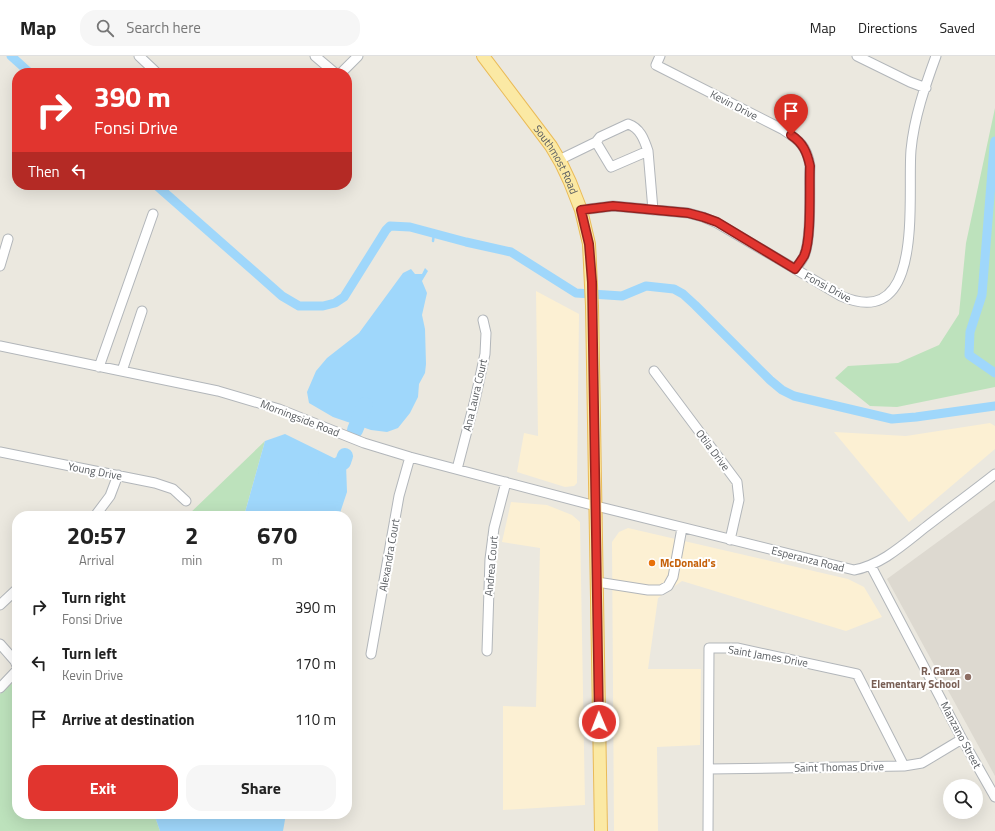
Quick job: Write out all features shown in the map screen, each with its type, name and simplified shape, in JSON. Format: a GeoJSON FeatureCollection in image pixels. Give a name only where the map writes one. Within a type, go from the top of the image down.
{"type":"FeatureCollection","features":[{"type":"Feature","properties":{"kind":"main road","name":"Southmost Road"},"geometry":{"type":"LineString","coordinates":[[483,56],[539,130],[559,160],[581,210],[589,244],[592,282],[600,831]]}},
{"type":"Feature","properties":{"kind":"street"},"geometry":{"type":"LineString","coordinates":[[139,56],[152,68]]}},
{"type":"Feature","properties":{"kind":"street"},"geometry":{"type":"LineString","coordinates":[[315,56],[329,68]]}},
{"type":"Feature","properties":{"kind":"street"},"geometry":{"type":"LineString","coordinates":[[346,68],[358,56]]}},
{"type":"Feature","properties":{"kind":"street","name":"Kevin Drive"},"geometry":{"type":"LineString","coordinates":[[660,56],[656,66],[782,130],[799,141],[805,148],[810,166],[808,228],[804,257],[795,269]]}},
{"type":"Feature","properties":{"kind":"street"},"geometry":{"type":"LineString","coordinates":[[858,56],[910,82],[926,88]]}},
{"type":"Feature","properties":{"kind":"street","name":"Fonsi Drive"},"geometry":{"type":"LineString","coordinates":[[581,210],[606,205],[688,213],[703,217],[717,222],[841,296],[852,301],[863,303],[874,302],[885,298],[894,290],[900,280],[907,254],[911,151],[915,123],[936,56]]}},
{"type":"Feature","properties":{"kind":"street"},"geometry":{"type":"LineString","coordinates":[[559,160],[596,142],[600,137],[628,124],[635,126],[644,139],[648,150],[654,210]]}},
{"type":"Feature","properties":{"kind":"street"},"geometry":{"type":"LineString","coordinates":[[596,142],[611,167],[648,150]]}},
{"type":"Feature","properties":{"kind":"street"},"geometry":{"type":"LineString","coordinates":[[99,367],[153,214]]}},
{"type":"Feature","properties":{"kind":"street"},"geometry":{"type":"LineString","coordinates":[[0,266],[8,239]]}},
{"type":"Feature","properties":{"kind":"street"},"geometry":{"type":"LineString","coordinates":[[122,372],[142,311]]}},
{"type":"Feature","properties":{"kind":"street","name":"Ana Laura Court"},"geometry":{"type":"LineString","coordinates":[[457,469],[485,354],[486,333],[483,320]]}},
{"type":"Feature","properties":{"kind":"street","name":"Morningside Road"},"geometry":{"type":"LineString","coordinates":[[0,346],[218,391],[248,399],[294,414],[364,443],[410,457],[596,506]]}},
{"type":"Feature","properties":{"kind":"street","name":"Otila Drive"},"geometry":{"type":"LineString","coordinates":[[654,371],[736,482],[739,500],[730,540]]}},
{"type":"Feature","properties":{"kind":"street","name":"Young Drive"},"geometry":{"type":"LineString","coordinates":[[0,452],[155,483],[173,489],[186,500]]}},
{"type":"Feature","properties":{"kind":"street","name":"Alexandra Court"},"geometry":{"type":"LineString","coordinates":[[371,654],[399,496],[410,457]]}},
{"type":"Feature","properties":{"kind":"street","name":"Esperanza Road"},"geometry":{"type":"LineString","coordinates":[[596,506],[854,570],[871,566],[901,546],[995,474]]}},
{"type":"Feature","properties":{"kind":"street"},"geometry":{"type":"LineString","coordinates":[[99,511],[110,496],[118,476]]}},
{"type":"Feature","properties":{"kind":"street","name":"Andrea Court"},"geometry":{"type":"LineString","coordinates":[[486,651],[490,559],[494,528],[506,482]]}},
{"type":"Feature","properties":{"kind":"street"},"geometry":{"type":"LineString","coordinates":[[597,582],[648,590],[661,590],[668,586],[673,577],[682,528]]}},
{"type":"Feature","properties":{"kind":"street","name":"Manzano Street"},"geometry":{"type":"LineString","coordinates":[[871,566],[962,739],[995,797]]}},
{"type":"Feature","properties":{"kind":"street"},"geometry":{"type":"LineString","coordinates":[[0,605],[12,594]]}},
{"type":"Feature","properties":{"kind":"street"},"geometry":{"type":"LineString","coordinates":[[0,644],[12,658]]}},
{"type":"Feature","properties":{"kind":"street","name":"Saint James Drive"},"geometry":{"type":"LineString","coordinates":[[708,831],[709,648],[737,648],[857,674],[904,766]]}},
{"type":"Feature","properties":{"kind":"street"},"geometry":{"type":"LineString","coordinates":[[0,688],[12,675]]}},
{"type":"Feature","properties":{"kind":"street","name":"Saint Thomas Drive"},"geometry":{"type":"LineString","coordinates":[[709,769],[904,766],[922,763],[962,739]]}},
{"type":"Feature","properties":{"kind":"shaded area"},"geometry":{"type":"Polygon","coordinates":[[[536,291],[579,314],[577,483],[574,486],[565,487],[517,472],[524,433],[538,436],[536,291]]]}},
{"type":"Feature","properties":{"kind":"shaded area"},"geometry":{"type":"Polygon","coordinates":[[[990,423],[995,426],[995,449],[909,522],[834,432],[906,436],[990,423]]]}},
{"type":"Feature","properties":{"kind":"shaded area","name":"R. Garza Elementary School"},"geometry":{"type":"Polygon","coordinates":[[[995,500],[995,776],[887,579],[995,500]]]}},
{"type":"Feature","properties":{"kind":"shaded area"},"geometry":{"type":"Polygon","coordinates":[[[511,502],[547,505],[572,515],[580,522],[585,805],[503,810],[503,706],[536,707],[540,548],[502,542],[511,502]]]}},
{"type":"Feature","properties":{"kind":"shaded area"},"geometry":{"type":"Polygon","coordinates":[[[628,528],[848,579],[864,587],[882,617],[846,631],[682,581],[658,598],[648,669],[701,669],[700,745],[657,747],[658,831],[614,831],[612,542],[619,532],[628,528]]]}},
{"type":"Feature","properties":{"kind":"green space"},"geometry":{"type":"Polygon","coordinates":[[[995,108],[995,387],[897,407],[870,406],[835,378],[848,366],[898,363],[939,345],[959,314],[966,243],[995,108]]]}},
{"type":"Feature","properties":{"kind":"green space"},"geometry":{"type":"Polygon","coordinates":[[[265,441],[245,511],[192,511],[265,441]]]}},
{"type":"Feature","properties":{"kind":"green space"},"geometry":{"type":"Polygon","coordinates":[[[12,683],[12,819],[156,819],[160,831],[0,831],[0,694],[12,683]]]}},
{"type":"Feature","properties":{"kind":"water"},"geometry":{"type":"Polygon","coordinates":[[[425,268],[428,271],[422,281],[427,293],[422,315],[425,329],[425,373],[419,384],[418,397],[410,413],[398,428],[387,432],[371,430],[333,417],[309,403],[307,392],[316,371],[327,358],[359,333],[403,273],[411,269],[415,274],[422,274],[425,268]]]}},
{"type":"Feature","properties":{"kind":"water"},"geometry":{"type":"Polygon","coordinates":[[[285,434],[346,464],[347,492],[341,511],[245,511],[265,441],[285,434]]]}},
{"type":"Feature","properties":{"kind":"water"},"geometry":{"type":"Polygon","coordinates":[[[156,819],[285,819],[283,831],[160,831],[156,819]]]}},
{"type":"Feature","properties":{"kind":"waterway"},"geometry":{"type":"LineString","coordinates":[[11,56],[24,68]]}},
{"type":"Feature","properties":{"kind":"waterway"},"geometry":{"type":"LineString","coordinates":[[995,141],[982,295],[970,332],[969,355],[995,373]]}},
{"type":"Feature","properties":{"kind":"waterway"},"geometry":{"type":"LineString","coordinates":[[162,190],[282,296],[299,306],[323,306],[335,303],[344,297],[386,230],[390,226],[410,227],[511,252],[576,293],[622,296],[646,286],[674,289],[683,294],[695,305],[770,380],[782,390],[794,396],[892,419],[995,406]]}},
{"type":"Feature","properties":{"kind":"waterway"},"geometry":{"type":"LineString","coordinates":[[433,241],[434,233]]}},
{"type":"Feature","properties":{"kind":"waterway"},"geometry":{"type":"LineString","coordinates":[[355,430],[365,405]]}},
{"type":"Feature","properties":{"kind":"waterway"},"geometry":{"type":"LineString","coordinates":[[326,474],[343,462],[345,456]]}},
{"type":"Feature","properties":{"kind":"place","name":"McDonald's"},"geometry":{"type":"Point","coordinates":[652,563]}},
{"type":"Feature","properties":{"kind":"place","name":"R. Garza Elementary School"},"geometry":{"type":"Point","coordinates":[968,677]}},
{"type":"Feature","properties":{"kind":"route"},"geometry":{"type":"LineString","coordinates":[[599,722],[592,282],[589,244],[581,210],[606,205],[688,213],[703,217],[717,222],[795,269],[804,257],[806,249],[810,166],[805,148],[791,135]]}}]}
